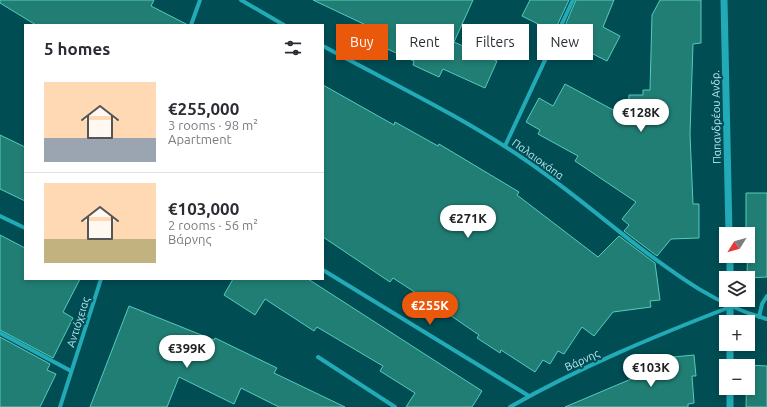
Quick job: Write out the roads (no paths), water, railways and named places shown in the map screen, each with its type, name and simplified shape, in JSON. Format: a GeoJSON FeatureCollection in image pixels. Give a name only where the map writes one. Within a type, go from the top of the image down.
{"type":"FeatureCollection","features":[{"type":"Feature","properties":{"kind":"street"},"geometry":{"type":"LineString","coordinates":[[191,24],[200,0]]}},
{"type":"Feature","properties":{"kind":"street"},"geometry":{"type":"LineString","coordinates":[[241,0],[282,24]]}},
{"type":"Feature","properties":{"kind":"street"},"geometry":{"type":"LineString","coordinates":[[505,146],[573,0]]}},
{"type":"Feature","properties":{"kind":"street","name":"Παπανδρέου Ανδρ."},"geometry":{"type":"LineString","coordinates":[[724,0],[729,227]]}},
{"type":"Feature","properties":{"kind":"street","name":"Παλαιοκάπα"},"geometry":{"type":"LineString","coordinates":[[324,47],[505,146],[538,168],[674,274],[709,296],[719,299]]}},
{"type":"Feature","properties":{"kind":"street"},"geometry":{"type":"LineString","coordinates":[[0,216],[24,228]]}},
{"type":"Feature","properties":{"kind":"street"},"geometry":{"type":"LineString","coordinates":[[324,271],[529,396]]}},
{"type":"Feature","properties":{"kind":"street","name":"Αντιόχειας"},"geometry":{"type":"LineString","coordinates":[[60,407],[101,280]]}},
{"type":"Feature","properties":{"kind":"street"},"geometry":{"type":"LineString","coordinates":[[760,317],[767,296]]}},
{"type":"Feature","properties":{"kind":"street","name":"Βάρνης"},"geometry":{"type":"LineString","coordinates":[[510,407],[529,396],[651,338],[721,307]]}},
{"type":"Feature","properties":{"kind":"street","name":"Παλαιοκάπα"},"geometry":{"type":"LineString","coordinates":[[739,307],[760,317],[767,318]]}},
{"type":"Feature","properties":{"kind":"street"},"geometry":{"type":"LineString","coordinates":[[0,333],[72,371]]}},
{"type":"Feature","properties":{"kind":"street"},"geometry":{"type":"LineString","coordinates":[[318,357],[395,407]]}},
{"type":"Feature","properties":{"kind":"street"},"geometry":{"type":"LineString","coordinates":[[730,395],[730,407]]}}]}
